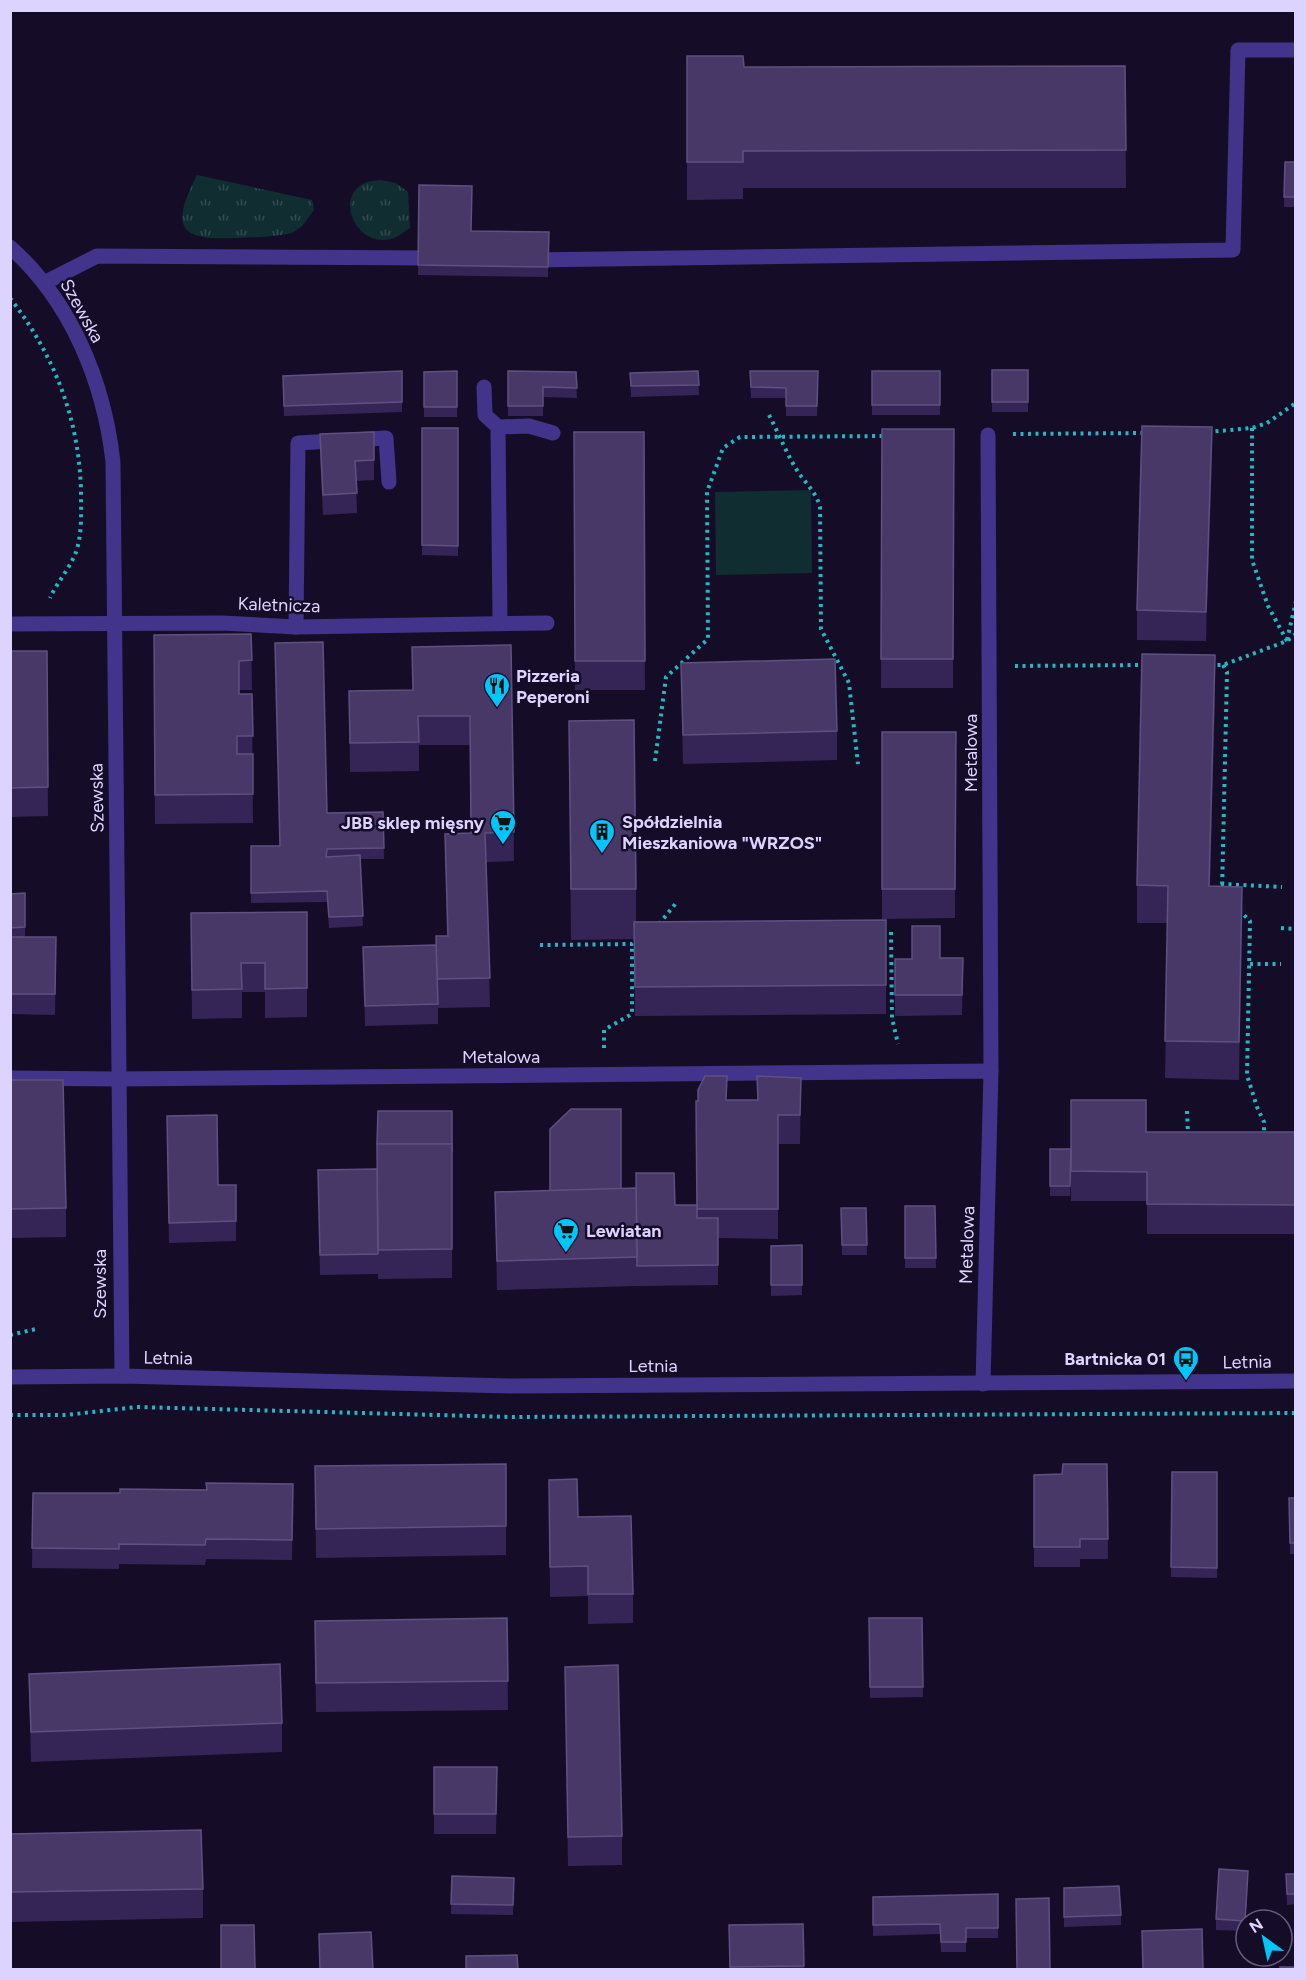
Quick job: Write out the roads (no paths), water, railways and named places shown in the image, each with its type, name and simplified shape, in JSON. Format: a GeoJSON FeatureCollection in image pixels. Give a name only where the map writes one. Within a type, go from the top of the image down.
{"type":"FeatureCollection","features":[{"type":"Feature","properties":{"kind":"street"},"geometry":{"type":"LineString","coordinates":[[513,259],[1233,250],[1238,50],[1296,50]]}},
{"type":"Feature","properties":{"kind":"street","name":"Szewska"},"geometry":{"type":"LineString","coordinates":[[10,247],[33,269],[67,317],[90,365],[110,436],[114,490],[122,1376]]}},
{"type":"Feature","properties":{"kind":"street"},"geometry":{"type":"LineString","coordinates":[[44,283],[97,256],[454,258]]}},
{"type":"Feature","properties":{"kind":"street"},"geometry":{"type":"LineString","coordinates":[[484,387],[485,415],[498,426],[529,426],[553,433]]}},
{"type":"Feature","properties":{"kind":"street"},"geometry":{"type":"LineString","coordinates":[[498,426],[500,623]]}},
{"type":"Feature","properties":{"kind":"street","name":"Metalowa"},"geometry":{"type":"LineString","coordinates":[[983,1384],[991,1071],[988,435]]}},
{"type":"Feature","properties":{"kind":"street"},"geometry":{"type":"LineString","coordinates":[[296,627],[298,443],[386,438],[389,482]]}},
{"type":"Feature","properties":{"kind":"street","name":"Kaletnicza"},"geometry":{"type":"LineString","coordinates":[[10,624],[222,623],[296,627],[547,623]]}},
{"type":"Feature","properties":{"kind":"street","name":"Metalowa"},"geometry":{"type":"LineString","coordinates":[[10,1078],[991,1071]]}},
{"type":"Feature","properties":{"kind":"street","name":"Letnia"},"geometry":{"type":"LineString","coordinates":[[10,1377],[122,1376],[512,1386],[1296,1381]]}},
{"type":"Feature","properties":{"kind":"place","name":"Pizzeria Peperoni"},"geometry":{"type":"Point","coordinates":[497,709]}},
{"type":"Feature","properties":{"kind":"place","name":"JBB sklep mięsny"},"geometry":{"type":"Point","coordinates":[503,846]}},
{"type":"Feature","properties":{"kind":"place","name":"Spółdzielnia Mieszkaniowa \"WRZOS\""},"geometry":{"type":"Point","coordinates":[602,855]}},
{"type":"Feature","properties":{"kind":"place","name":"Lewiatan"},"geometry":{"type":"Point","coordinates":[566,1254]}},
{"type":"Feature","properties":{"kind":"place","name":"Bartnicka 01"},"geometry":{"type":"Point","coordinates":[1186,1382]}}]}
